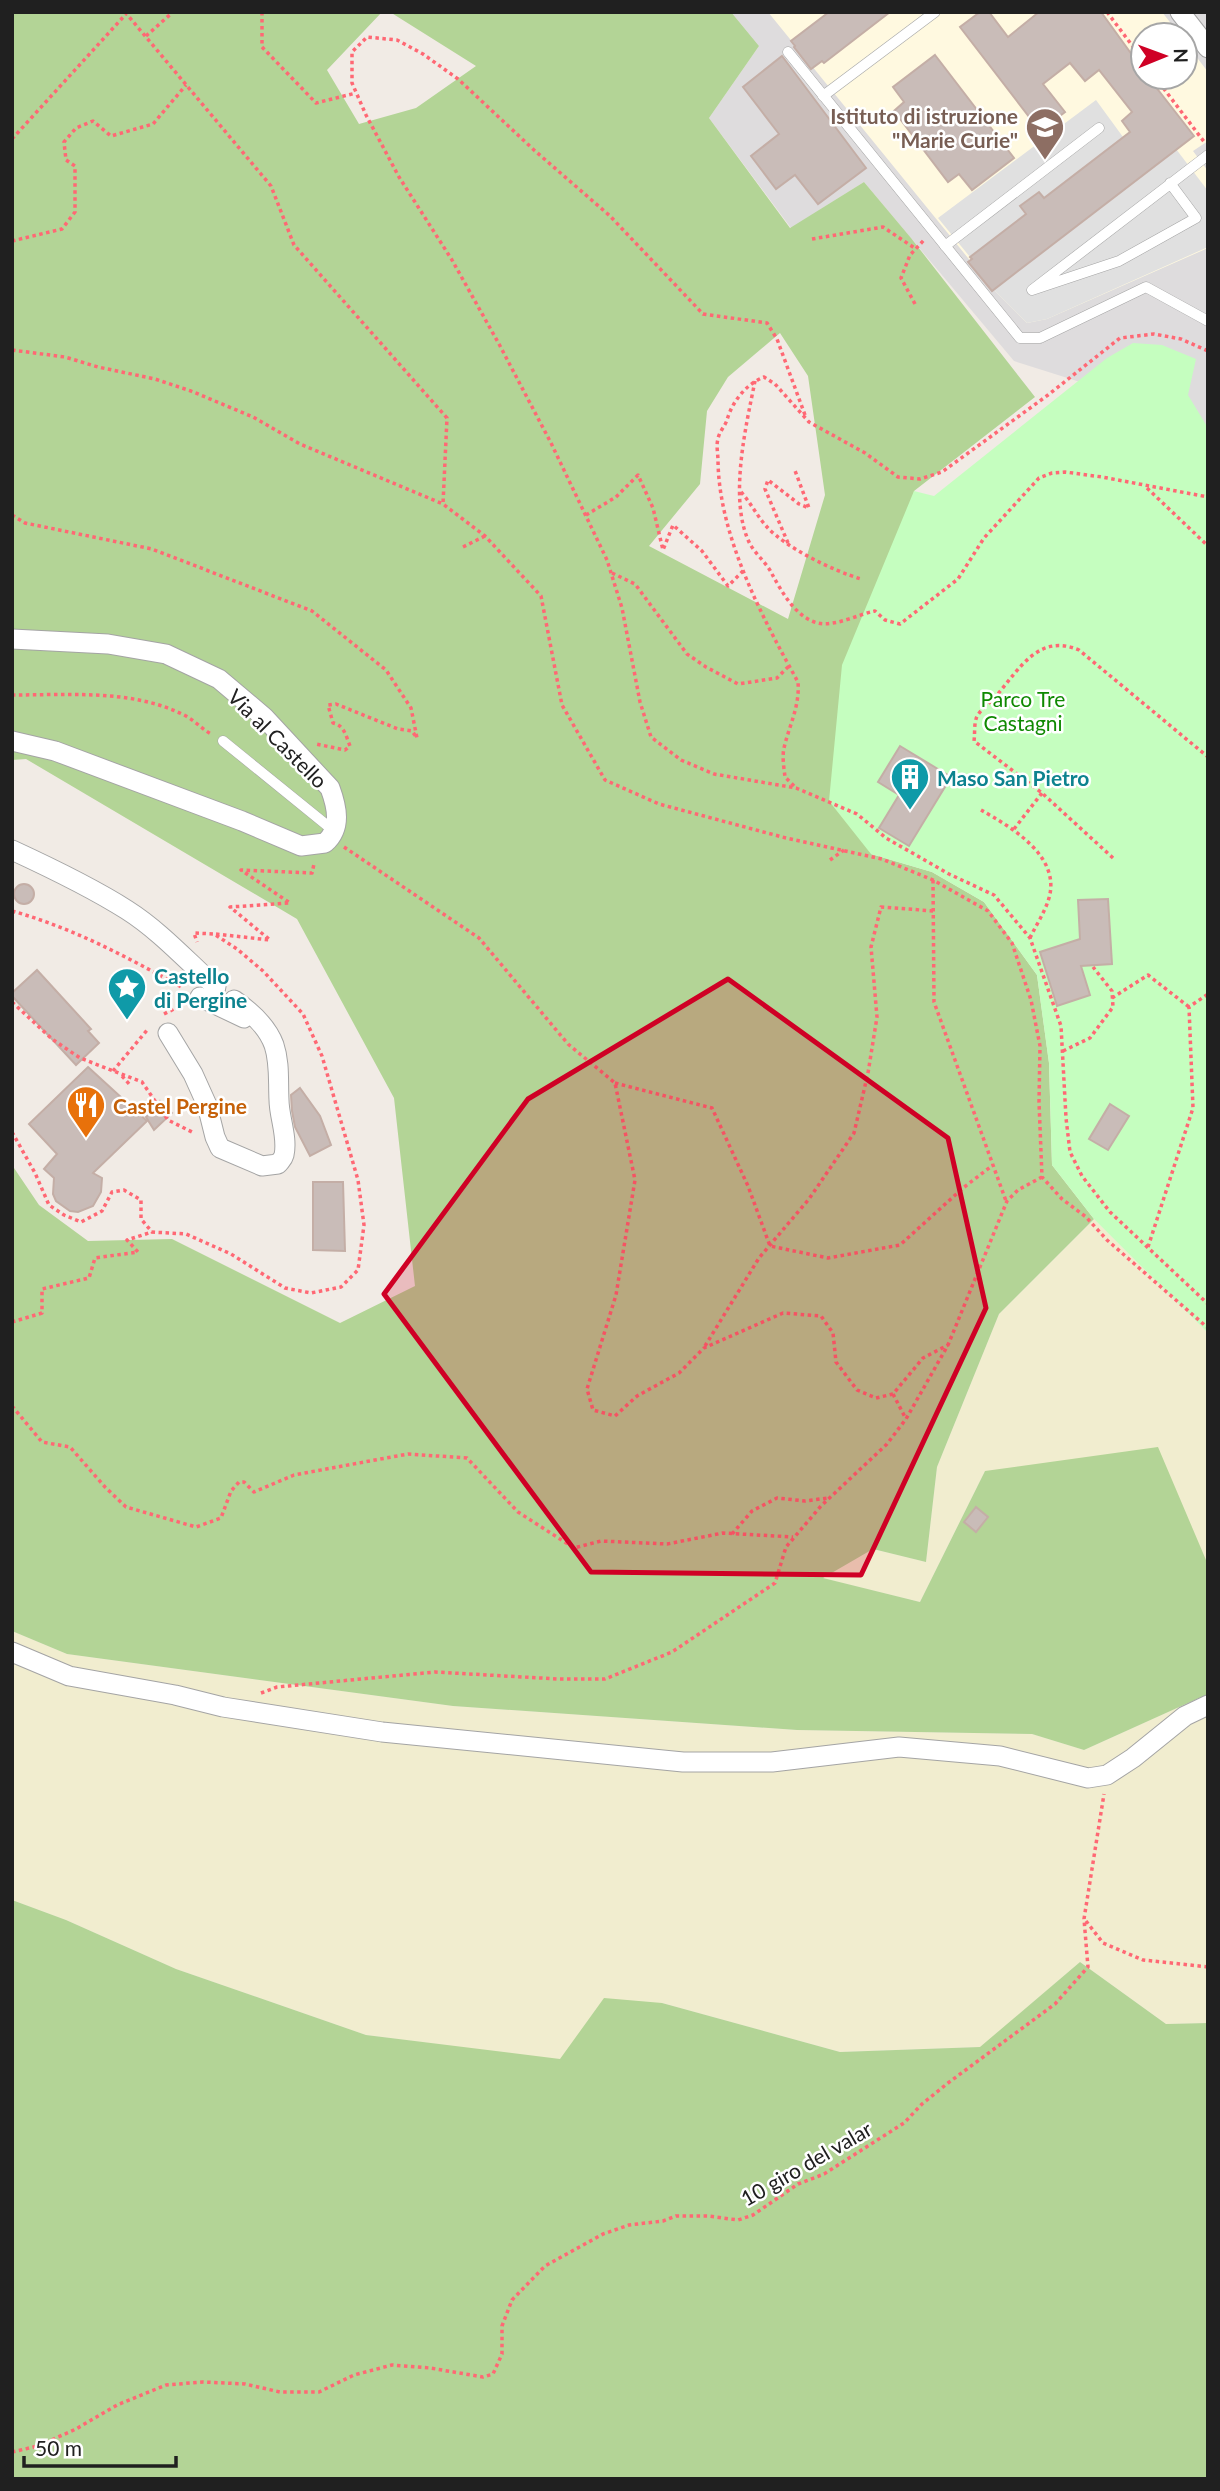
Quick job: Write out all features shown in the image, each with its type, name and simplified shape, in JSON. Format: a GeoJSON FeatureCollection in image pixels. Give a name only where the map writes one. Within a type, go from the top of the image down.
{"type":"FeatureCollection","features":[{"type":"Feature","properties":{"kind":"street"},"geometry":{"type":"LineString","coordinates":[[1180,12],[1208,48]]}},
{"type":"Feature","properties":{"kind":"street","name":"Via al Castello"},"geometry":{"type":"LineString","coordinates":[[12,639],[108,644],[166,654],[219,679],[264,717],[330,788],[336,802],[328,838]]}},
{"type":"Feature","properties":{"kind":"street"},"geometry":{"type":"LineString","coordinates":[[12,741],[55,751],[302,846],[328,838]]}},
{"type":"Feature","properties":{"kind":"street"},"geometry":{"type":"LineString","coordinates":[[12,850],[128,911],[166,941],[208,992],[261,1025]]}},
{"type":"Feature","properties":{"kind":"street"},"geometry":{"type":"LineString","coordinates":[[168,1033],[207,1105],[220,1148],[268,1167],[278,1164],[284,1155],[278,1101],[280,1078],[275,1047],[253,1013],[234,1000]]}},
{"type":"Feature","properties":{"kind":"street"},"geometry":{"type":"LineString","coordinates":[[12,1652],[69,1676],[175,1695],[223,1707],[382,1732],[683,1762],[772,1762],[899,1747],[1000,1756],[1088,1778],[1107,1775],[1133,1758],[1185,1716],[1208,1705]]}},
{"type":"Feature","properties":{"kind":"lane"},"geometry":{"type":"LineString","coordinates":[[823,96],[935,12]]}},
{"type":"Feature","properties":{"kind":"lane"},"geometry":{"type":"LineString","coordinates":[[788,52],[1020,338],[1040,338],[1146,286],[1208,321]]}},
{"type":"Feature","properties":{"kind":"lane"},"geometry":{"type":"LineString","coordinates":[[945,246],[1099,128]]}},
{"type":"Feature","properties":{"kind":"lane"},"geometry":{"type":"LineString","coordinates":[[1170,183],[1196,218],[1119,261],[1032,290],[1170,183],[1208,155]]}},
{"type":"Feature","properties":{"kind":"lane"},"geometry":{"type":"LineString","coordinates":[[223,741],[328,838]]}},
{"type":"Feature","properties":{"kind":"path"},"geometry":{"type":"LineString","coordinates":[[146,36],[173,12]]}},
{"type":"Feature","properties":{"kind":"path"},"geometry":{"type":"LineString","coordinates":[[262,12],[262,47],[316,103],[356,93]]}},
{"type":"Feature","properties":{"kind":"path"},"geometry":{"type":"LineString","coordinates":[[1107,12],[1129,41]]}},
{"type":"Feature","properties":{"kind":"path"},"geometry":{"type":"LineString","coordinates":[[12,139],[126,13],[271,186],[294,245],[447,418],[443,504]]}},
{"type":"Feature","properties":{"kind":"path"},"geometry":{"type":"LineString","coordinates":[[1208,351],[1181,340],[1154,334],[1120,338],[1048,395],[942,472],[920,478],[898,477],[865,453],[809,422],[777,339],[767,323],[703,314],[610,216],[458,79],[423,54],[397,40],[367,37],[352,52],[352,83],[356,93],[399,177],[452,260],[499,344],[586,515],[611,572],[622,608],[640,702],[651,737],[681,760],[714,774],[796,788],[857,814],[886,838],[949,874],[994,895],[1030,938],[1061,1026],[1070,1152],[1082,1176],[1110,1212],[1208,1304]]}},
{"type":"Feature","properties":{"kind":"path"},"geometry":{"type":"LineString","coordinates":[[12,241],[62,229],[75,212],[75,166],[66,160],[64,142],[76,128],[93,121],[111,136],[153,124],[186,85]]}},
{"type":"Feature","properties":{"kind":"path"},"geometry":{"type":"LineString","coordinates":[[1166,91],[1208,147]]}},
{"type":"Feature","properties":{"kind":"path"},"geometry":{"type":"LineString","coordinates":[[813,239],[883,228],[916,249]]}},
{"type":"Feature","properties":{"kind":"path"},"geometry":{"type":"LineString","coordinates":[[915,304],[901,278],[910,255],[933,231]]}},
{"type":"Feature","properties":{"kind":"path"},"geometry":{"type":"LineString","coordinates":[[12,351],[65,357],[191,391],[253,417],[300,444],[443,504],[485,536],[541,596],[562,705],[605,780],[659,804],[786,838],[882,859],[933,880],[988,911],[1012,943],[1031,1000],[1040,1046],[1042,1177],[1107,1240],[1208,1328]]}},
{"type":"Feature","properties":{"kind":"path"},"geometry":{"type":"LineString","coordinates":[[796,788],[785,777],[783,751],[795,713],[798,682],[744,570],[724,512],[718,478],[717,440],[730,407],[755,381],[764,377],[775,384],[805,415]]}},
{"type":"Feature","properties":{"kind":"path"},"geometry":{"type":"LineString","coordinates":[[755,381],[743,446],[739,491],[743,517],[750,543],[772,572],[780,592],[804,616],[819,624],[875,611],[885,621],[900,624],[958,579],[984,538],[1039,478],[1052,473],[1102,477],[1208,497]]}},
{"type":"Feature","properties":{"kind":"path"},"geometry":{"type":"LineString","coordinates":[[788,543],[765,489],[768,480],[799,504],[809,508],[794,468]]}},
{"type":"Feature","properties":{"kind":"path"},"geometry":{"type":"LineString","coordinates":[[586,515],[616,497],[638,475],[653,508],[663,550],[673,525],[702,551],[728,586],[744,570]]}},
{"type":"Feature","properties":{"kind":"path"},"geometry":{"type":"LineString","coordinates":[[1145,487],[1208,545]]}},
{"type":"Feature","properties":{"kind":"path"},"geometry":{"type":"LineString","coordinates":[[739,491],[768,528],[788,543],[841,573],[862,579]]}},
{"type":"Feature","properties":{"kind":"path"},"geometry":{"type":"LineString","coordinates":[[12,515],[25,523],[152,549],[312,611],[386,670],[411,708],[417,738],[412,731],[398,729],[336,704],[328,705],[332,723],[338,724],[345,731],[350,746],[345,750],[314,744]]}},
{"type":"Feature","properties":{"kind":"path"},"geometry":{"type":"LineString","coordinates":[[463,547],[485,536]]}},
{"type":"Feature","properties":{"kind":"path"},"geometry":{"type":"LineString","coordinates":[[611,572],[635,584],[687,654],[727,679],[737,684],[777,678],[789,666]]}},
{"type":"Feature","properties":{"kind":"path"},"geometry":{"type":"LineString","coordinates":[[1113,858],[1042,793],[974,741],[976,716],[1028,658],[1040,649],[1055,645],[1079,650],[1208,757]]}},
{"type":"Feature","properties":{"kind":"path"},"geometry":{"type":"LineString","coordinates":[[12,695],[70,693],[141,701],[186,716],[223,741]]}},
{"type":"Feature","properties":{"kind":"path"},"geometry":{"type":"LineString","coordinates":[[1014,829],[1042,793]]}},
{"type":"Feature","properties":{"kind":"path"},"geometry":{"type":"LineString","coordinates":[[981,810],[1014,829],[1039,854],[1048,868],[1049,897],[1030,938]]}},
{"type":"Feature","properties":{"kind":"path"},"geometry":{"type":"LineString","coordinates":[[214,934],[270,940],[230,906],[290,903],[241,870],[312,873],[328,838],[479,938],[568,1044],[615,1083],[712,1108],[748,1186],[770,1246]]}},
{"type":"Feature","properties":{"kind":"path"},"geometry":{"type":"LineString","coordinates":[[830,860],[844,850]]}},
{"type":"Feature","properties":{"kind":"path"},"geometry":{"type":"LineString","coordinates":[[933,880],[934,1002],[1007,1201]]}},
{"type":"Feature","properties":{"kind":"path"},"geometry":{"type":"LineString","coordinates":[[615,1083],[635,1180],[616,1295],[587,1389],[593,1410],[615,1416],[637,1396],[679,1373],[704,1348],[759,1258],[808,1199],[854,1133],[877,1017],[871,947],[881,907],[934,911]]}},
{"type":"Feature","properties":{"kind":"path"},"geometry":{"type":"LineString","coordinates":[[12,911],[67,928],[208,992]]}},
{"type":"Feature","properties":{"kind":"path"},"geometry":{"type":"LineString","coordinates":[[1063,1051],[1090,1038],[1113,1007],[1112,991],[1093,967]]}},
{"type":"Feature","properties":{"kind":"path"},"geometry":{"type":"LineString","coordinates":[[1112,998],[1148,975],[1189,1007],[1193,1108],[1148,1247]]}},
{"type":"Feature","properties":{"kind":"path"},"geometry":{"type":"LineString","coordinates":[[1189,1007],[1208,994]]}},
{"type":"Feature","properties":{"kind":"path"},"geometry":{"type":"LineString","coordinates":[[12,1002],[52,1039],[80,1058],[142,1082],[168,1120],[220,1148]]}},
{"type":"Feature","properties":{"kind":"path"},"geometry":{"type":"LineString","coordinates":[[121,1075],[131,1086]]}},
{"type":"Feature","properties":{"kind":"path"},"geometry":{"type":"LineString","coordinates":[[770,1246],[828,1258],[900,1245],[962,1188],[993,1165]]}},
{"type":"Feature","properties":{"kind":"path"},"geometry":{"type":"LineString","coordinates":[[256,1695],[278,1687],[435,1672],[606,1679],[672,1652],[775,1583],[786,1547],[794,1537],[831,1497],[887,1444],[906,1419],[948,1345],[1007,1201],[1018,1190],[1042,1177]]}},
{"type":"Feature","properties":{"kind":"path"},"geometry":{"type":"LineString","coordinates":[[12,1322],[42,1313],[42,1289],[89,1278],[95,1258],[138,1252],[127,1240],[152,1232]]}},
{"type":"Feature","properties":{"kind":"path"},"geometry":{"type":"LineString","coordinates":[[704,1348],[783,1313],[821,1317],[833,1332],[836,1362],[857,1390],[876,1398],[893,1394],[923,1358],[948,1345]]}},
{"type":"Feature","properties":{"kind":"path"},"geometry":{"type":"LineString","coordinates":[[893,1394],[906,1419]]}},
{"type":"Feature","properties":{"kind":"path"},"geometry":{"type":"LineString","coordinates":[[12,1406],[42,1442],[70,1447],[126,1507],[196,1527],[221,1518],[231,1491],[239,1482],[244,1482],[254,1492],[313,1470],[408,1454],[467,1458],[518,1512],[574,1548],[601,1541],[667,1544],[723,1533],[794,1537]]}},
{"type":"Feature","properties":{"kind":"path"},"geometry":{"type":"LineString","coordinates":[[732,1534],[752,1511],[777,1498],[805,1501],[831,1497]]}},
{"type":"Feature","properties":{"kind":"path","name":"10 giro del valar"},"geometry":{"type":"LineString","coordinates":[[12,2452],[38,2446],[76,2429],[117,2405],[166,2385],[202,2382],[245,2384],[280,2392],[319,2392],[354,2375],[392,2365],[483,2376],[493,2374],[502,2354],[502,2326],[512,2300],[544,2266],[603,2234],[629,2225],[663,2221],[676,2216],[738,2220],[753,2216],[798,2184],[824,2174],[897,2128],[948,2083],[1055,2004],[1088,1968],[1084,1919],[1107,1775]]}},
{"type":"Feature","properties":{"kind":"path"},"geometry":{"type":"LineString","coordinates":[[1084,1919],[1102,1943],[1143,1960],[1208,1967]]}},
{"type":"Feature","properties":{"kind":"highlighted area"},"geometry":{"type":"Polygon","coordinates":[[[728,979],[948,1138],[986,1308],[861,1575],[591,1572],[384,1294],[528,1099],[728,979]]]}},
{"type":"Feature","properties":{"kind":"shaded area","name":"Istituto di istruzione \"Marie Curie\""},"geometry":{"type":"Polygon","coordinates":[[[731,12],[1208,12],[1208,471],[1096,387],[1014,361],[864,182],[791,228],[709,118],[759,46],[731,12]]]}},
{"type":"Feature","properties":{"kind":"shaded area","name":"Istituto di istruzione \"Marie Curie\""},"geometry":{"type":"Polygon","coordinates":[[[768,12],[1162,12],[1169,21],[1129,21],[1129,91],[1199,91],[1199,60],[1208,72],[1208,141],[1193,151],[1208,171],[1208,248],[1047,319],[1027,323],[994,290],[768,12]]]}},
{"type":"Feature","properties":{"kind":"shaded area"},"geometry":{"type":"Polygon","coordinates":[[[1096,100],[1123,137],[1044,198],[1038,192],[1020,206],[1026,214],[970,257],[938,218],[1096,100]]]}},
{"type":"Feature","properties":{"kind":"shaded area"},"geometry":{"type":"Polygon","coordinates":[[[1176,149],[1208,191],[1208,247],[1047,319],[1027,323],[994,290],[1176,149]]]}},
{"type":"Feature","properties":{"kind":"shaded area"},"geometry":{"type":"Polygon","coordinates":[[[1094,1219],[1208,1333],[1208,1560],[985,1471],[920,1602],[822,1578],[873,1549],[926,1562],[937,1467],[999,1314],[1094,1219]]]}},
{"type":"Feature","properties":{"kind":"shaded area"},"geometry":{"type":"Polygon","coordinates":[[[12,1631],[67,1654],[453,1706],[797,1730],[1032,1734],[1084,1750],[1208,1694],[1208,2023],[1166,2024],[1080,1962],[981,2047],[840,2052],[662,2003],[560,2060],[366,2035],[176,1969],[66,1920],[12,1900],[12,1631]]]}},
{"type":"Feature","properties":{"kind":"green space"},"geometry":{"type":"Polygon","coordinates":[[[12,12],[382,12],[327,70],[359,124],[416,108],[476,66],[390,12],[731,12],[759,46],[709,118],[790,228],[864,182],[1035,397],[914,491],[871,854],[932,872],[984,902],[1037,975],[1049,1063],[1052,1165],[1094,1219],[999,1314],[937,1467],[926,1562],[873,1549],[823,1578],[920,1602],[985,1471],[1158,1447],[1208,1560],[1208,1694],[1084,1750],[1032,1734],[797,1730],[453,1706],[67,1654],[12,1631],[12,1165],[39,1205],[88,1241],[172,1239],[340,1323],[415,1286],[394,1098],[297,919],[26,759],[12,760],[12,12]],[[780,333],[728,377],[707,411],[700,484],[649,546],[788,619],[825,495],[808,376],[780,333]]]}},
{"type":"Feature","properties":{"kind":"green space","name":"Parco Tre Castagni"},"geometry":{"type":"Polygon","coordinates":[[[1133,343],[1162,345],[1196,359],[1188,395],[1208,428],[1208,1333],[1094,1219],[1052,1165],[1049,1063],[1037,975],[984,902],[932,872],[871,854],[829,801],[842,665],[914,491],[934,496],[1107,358],[1133,343]]]}},
{"type":"Feature","properties":{"kind":"green space"},"geometry":{"type":"Polygon","coordinates":[[[12,1900],[66,1920],[176,1969],[366,2035],[560,2059],[604,1998],[662,2003],[840,2052],[980,2047],[1080,1962],[1166,2024],[1208,2023],[1208,2479],[12,2479],[12,1900]]]}},
{"type":"Feature","properties":{"kind":"building"},"geometry":{"type":"Polygon","coordinates":[[[829,12],[890,12],[824,63],[822,61],[811,69],[791,41],[829,12]]]}},
{"type":"Feature","properties":{"kind":"building"},"geometry":{"type":"Polygon","coordinates":[[[980,12],[989,12],[1008,37],[1039,12],[1101,12],[1129,51],[1129,91],[1159,91],[1194,136],[992,291],[968,262],[972,259],[970,257],[1026,214],[1020,206],[1039,192],[1044,198],[1130,132],[1122,121],[1132,112],[1099,70],[1085,81],[1070,63],[1043,84],[1065,112],[1040,131],[960,27],[980,12]]]}},
{"type":"Feature","properties":{"kind":"building"},"geometry":{"type":"Polygon","coordinates":[[[935,55],[1014,158],[972,190],[959,174],[948,182],[894,111],[904,102],[893,87],[935,55]]]}},
{"type":"Feature","properties":{"kind":"building"},"geometry":{"type":"Polygon","coordinates":[[[782,56],[866,168],[818,204],[795,175],[776,189],[751,156],[779,134],[743,87],[782,56]]]}},
{"type":"Feature","properties":{"kind":"building","name":"Maso San Pietro"},"geometry":{"type":"Polygon","coordinates":[[[900,746],[951,777],[909,846],[879,828],[899,795],[878,782],[900,746]]]}},
{"type":"Feature","properties":{"kind":"building"},"geometry":{"type":"Polygon","coordinates":[[[20,884],[28,884],[34,894],[28,904],[20,904],[14,898],[14,890],[20,884]]]}},
{"type":"Feature","properties":{"kind":"building"},"geometry":{"type":"Polygon","coordinates":[[[1108,899],[1112,964],[1081,966],[1090,995],[1057,1006],[1040,952],[1080,939],[1078,900],[1108,899]]]}},
{"type":"Feature","properties":{"kind":"building"},"geometry":{"type":"Polygon","coordinates":[[[37,970],[91,1029],[88,1031],[99,1043],[76,1065],[12,996],[37,970]]]}},
{"type":"Feature","properties":{"kind":"building","name":"Castel Pergine"},"geometry":{"type":"Polygon","coordinates":[[[88,1067],[147,1121],[93,1173],[102,1178],[101,1192],[93,1206],[78,1212],[70,1211],[56,1201],[53,1194],[54,1178],[44,1169],[57,1154],[29,1124],[88,1067]]]}},
{"type":"Feature","properties":{"kind":"building"},"geometry":{"type":"Polygon","coordinates":[[[300,1088],[320,1116],[331,1145],[310,1156],[295,1127],[292,1111],[291,1095],[300,1088]]]}},
{"type":"Feature","properties":{"kind":"building"},"geometry":{"type":"Polygon","coordinates":[[[160,1101],[172,1113],[154,1130],[146,1117],[160,1101]]]}},
{"type":"Feature","properties":{"kind":"building"},"geometry":{"type":"Polygon","coordinates":[[[1110,1104],[1129,1116],[1108,1150],[1089,1139],[1110,1104]]]}},
{"type":"Feature","properties":{"kind":"building"},"geometry":{"type":"Polygon","coordinates":[[[313,1182],[343,1182],[345,1251],[313,1250],[313,1182]]]}},
{"type":"Feature","properties":{"kind":"building"},"geometry":{"type":"Polygon","coordinates":[[[976,1507],[988,1517],[976,1532],[964,1522],[976,1507]]]}},
{"type":"Feature","properties":{"kind":"place","name":"Istituto di istruzione \"Marie Curie\""},"geometry":{"type":"Point","coordinates":[1045,161]}},
{"type":"Feature","properties":{"kind":"place","name":"Maso San Pietro"},"geometry":{"type":"Point","coordinates":[910,811]}},
{"type":"Feature","properties":{"kind":"place","name":"Castello di Pergine"},"geometry":{"type":"Point","coordinates":[127,1021]}},
{"type":"Feature","properties":{"kind":"place","name":"Castel Pergine"},"geometry":{"type":"Point","coordinates":[86,1139]}}]}
